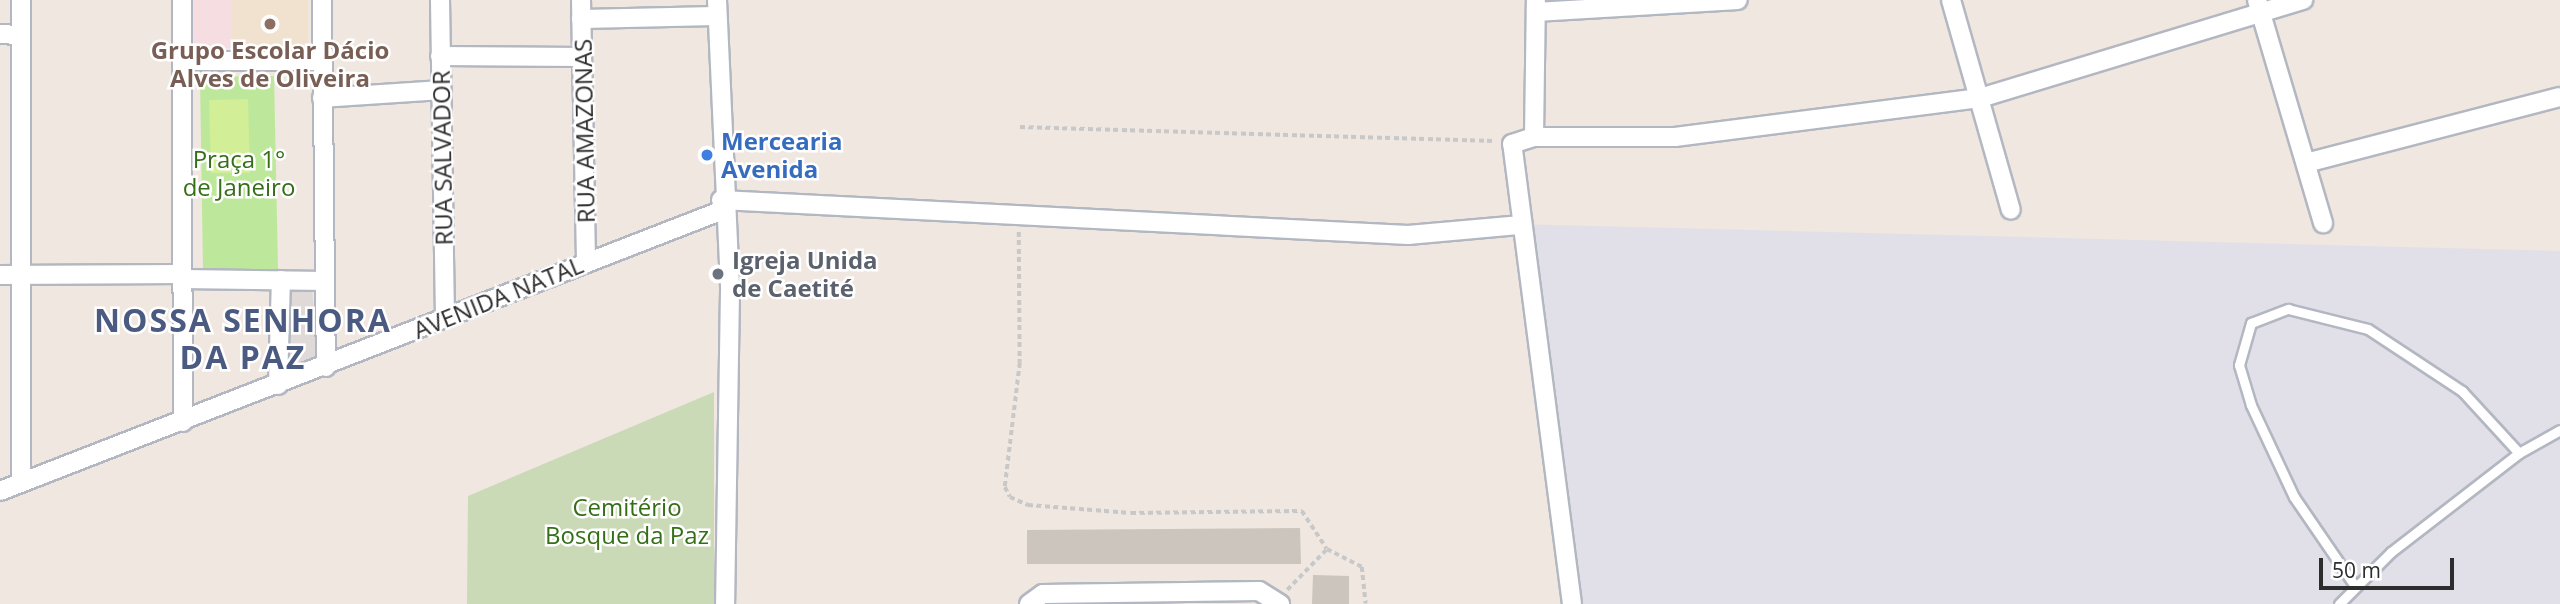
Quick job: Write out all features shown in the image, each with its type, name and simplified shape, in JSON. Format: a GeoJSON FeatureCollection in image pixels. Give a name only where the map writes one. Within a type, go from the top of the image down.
{"type":"FeatureCollection","features":[{"type":"Feature","properties":{"kind":"street"},"geometry":{"type":"LineString","coordinates":[[21,0],[9,275],[21,482]]}},
{"type":"Feature","properties":{"kind":"street"},"geometry":{"type":"LineString","coordinates":[[182,0],[183,422]]}},
{"type":"Feature","properties":{"kind":"street"},"geometry":{"type":"LineString","coordinates":[[322,0],[326,367]]}},
{"type":"Feature","properties":{"kind":"street","name":"RUA SALVADOR"},"geometry":{"type":"LineString","coordinates":[[440,0],[445,317]]}},
{"type":"Feature","properties":{"kind":"street","name":"RUA AMAZONAS"},"geometry":{"type":"LineString","coordinates":[[581,0],[586,262]]}},
{"type":"Feature","properties":{"kind":"street"},"geometry":{"type":"LineString","coordinates":[[1534,138],[1536,6],[1738,0]]}},
{"type":"Feature","properties":{"kind":"street"},"geometry":{"type":"LineString","coordinates":[[1951,0],[2011,210]]}},
{"type":"Feature","properties":{"kind":"street"},"geometry":{"type":"LineString","coordinates":[[1572,604],[1508,153],[1515,142],[1534,138],[1675,137],[1980,98],[2260,7],[2303,0]]}},
{"type":"Feature","properties":{"kind":"street"},"geometry":{"type":"LineString","coordinates":[[2260,7],[2323,223]]}},
{"type":"Feature","properties":{"kind":"street"},"geometry":{"type":"LineString","coordinates":[[582,19],[717,8],[722,205],[730,291],[725,604]]}},
{"type":"Feature","properties":{"kind":"street"},"geometry":{"type":"LineString","coordinates":[[0,34],[21,35]]}},
{"type":"Feature","properties":{"kind":"street"},"geometry":{"type":"LineString","coordinates":[[440,56],[582,57]]}},
{"type":"Feature","properties":{"kind":"street"},"geometry":{"type":"LineString","coordinates":[[183,61],[323,61]]}},
{"type":"Feature","properties":{"kind":"street"},"geometry":{"type":"LineString","coordinates":[[323,98],[441,90]]}},
{"type":"Feature","properties":{"kind":"street"},"geometry":{"type":"LineString","coordinates":[[2306,163],[2560,97]]}},
{"type":"Feature","properties":{"kind":"street"},"geometry":{"type":"LineString","coordinates":[[722,205],[1019,215],[1408,235],[1519,225]]}},
{"type":"Feature","properties":{"kind":"street","name":"AVENIDA NATAL"},"geometry":{"type":"LineString","coordinates":[[0,491],[326,367],[722,205]]}},
{"type":"Feature","properties":{"kind":"street"},"geometry":{"type":"LineString","coordinates":[[9,275],[325,281]]}},
{"type":"Feature","properties":{"kind":"street"},"geometry":{"type":"LineString","coordinates":[[278,385],[281,279]]}},
{"type":"Feature","properties":{"kind":"street"},"geometry":{"type":"LineString","coordinates":[[1029,604],[1043,594],[1259,591],[1279,602]]}},
{"type":"Feature","properties":{"kind":"lane"},"geometry":{"type":"LineString","coordinates":[[2355,586],[2294,497],[2251,405],[2239,365],[2251,323],[2288,309],[2368,329],[2462,391],[2519,453]]}},
{"type":"Feature","properties":{"kind":"lane"},"geometry":{"type":"LineString","coordinates":[[2339,604],[2355,586],[2519,453],[2560,430]]}},
{"type":"Feature","properties":{"kind":"path"},"geometry":{"type":"LineString","coordinates":[[1020,127],[1515,142]]}},
{"type":"Feature","properties":{"kind":"path"},"geometry":{"type":"LineString","coordinates":[[1019,215],[1020,363],[1005,487],[1010,498],[1028,505],[1131,513],[1298,510],[1327,549],[1362,567],[1366,604]]}},
{"type":"Feature","properties":{"kind":"path"},"geometry":{"type":"LineString","coordinates":[[1279,602],[1327,549]]}},
{"type":"Feature","properties":{"kind":"shaded area"},"geometry":{"type":"Polygon","coordinates":[[[191,0],[232,0],[232,48],[191,47],[191,0]]]}},
{"type":"Feature","properties":{"kind":"shaded area","name":"Grupo Escolar Dácio Alves de Oliveira"},"geometry":{"type":"Polygon","coordinates":[[[232,0],[308,0],[308,48],[232,48],[232,0]]]}},
{"type":"Feature","properties":{"kind":"shaded area"},"geometry":{"type":"Polygon","coordinates":[[[1518,224],[2560,251],[2560,604],[1576,604],[1518,224]]]}},
{"type":"Feature","properties":{"kind":"shaded area"},"geometry":{"type":"Polygon","coordinates":[[[286,287],[312,287],[318,359],[286,369],[286,287]]]}},
{"type":"Feature","properties":{"kind":"green space","name":"Praça 1° de Janeiro"},"geometry":{"type":"Polygon","coordinates":[[[274,76],[278,269],[203,270],[200,77],[274,76]]]}},
{"type":"Feature","properties":{"kind":"green space"},"geometry":{"type":"Polygon","coordinates":[[[248,99],[250,173],[211,173],[209,100],[248,99]]]}},
{"type":"Feature","properties":{"kind":"green space","name":"Cemitério Bosque da Paz"},"geometry":{"type":"Polygon","coordinates":[[[714,392],[714,604],[467,604],[468,496],[714,392]]]}},
{"type":"Feature","properties":{"kind":"building"},"geometry":{"type":"Polygon","coordinates":[[[1300,528],[1301,564],[1027,564],[1027,530],[1300,528]]]}},
{"type":"Feature","properties":{"kind":"building"},"geometry":{"type":"Polygon","coordinates":[[[1313,575],[1349,576],[1349,604],[1312,604],[1313,575]]]}},
{"type":"Feature","properties":{"kind":"place","name":"Grupo Escolar Dácio Alves de Oliveira"},"geometry":{"type":"Point","coordinates":[270,24]}},
{"type":"Feature","properties":{"kind":"place","name":"Mercearia Avenida"},"geometry":{"type":"Point","coordinates":[707,155]}},
{"type":"Feature","properties":{"kind":"place","name":"Igreja Unida de Caetité"},"geometry":{"type":"Point","coordinates":[718,274]}},
{"type":"Feature","properties":{"kind":"district","name":"NOSSA SENHORA DA PAZ"},"geometry":{"type":"Point","coordinates":[243,340]}}]}
